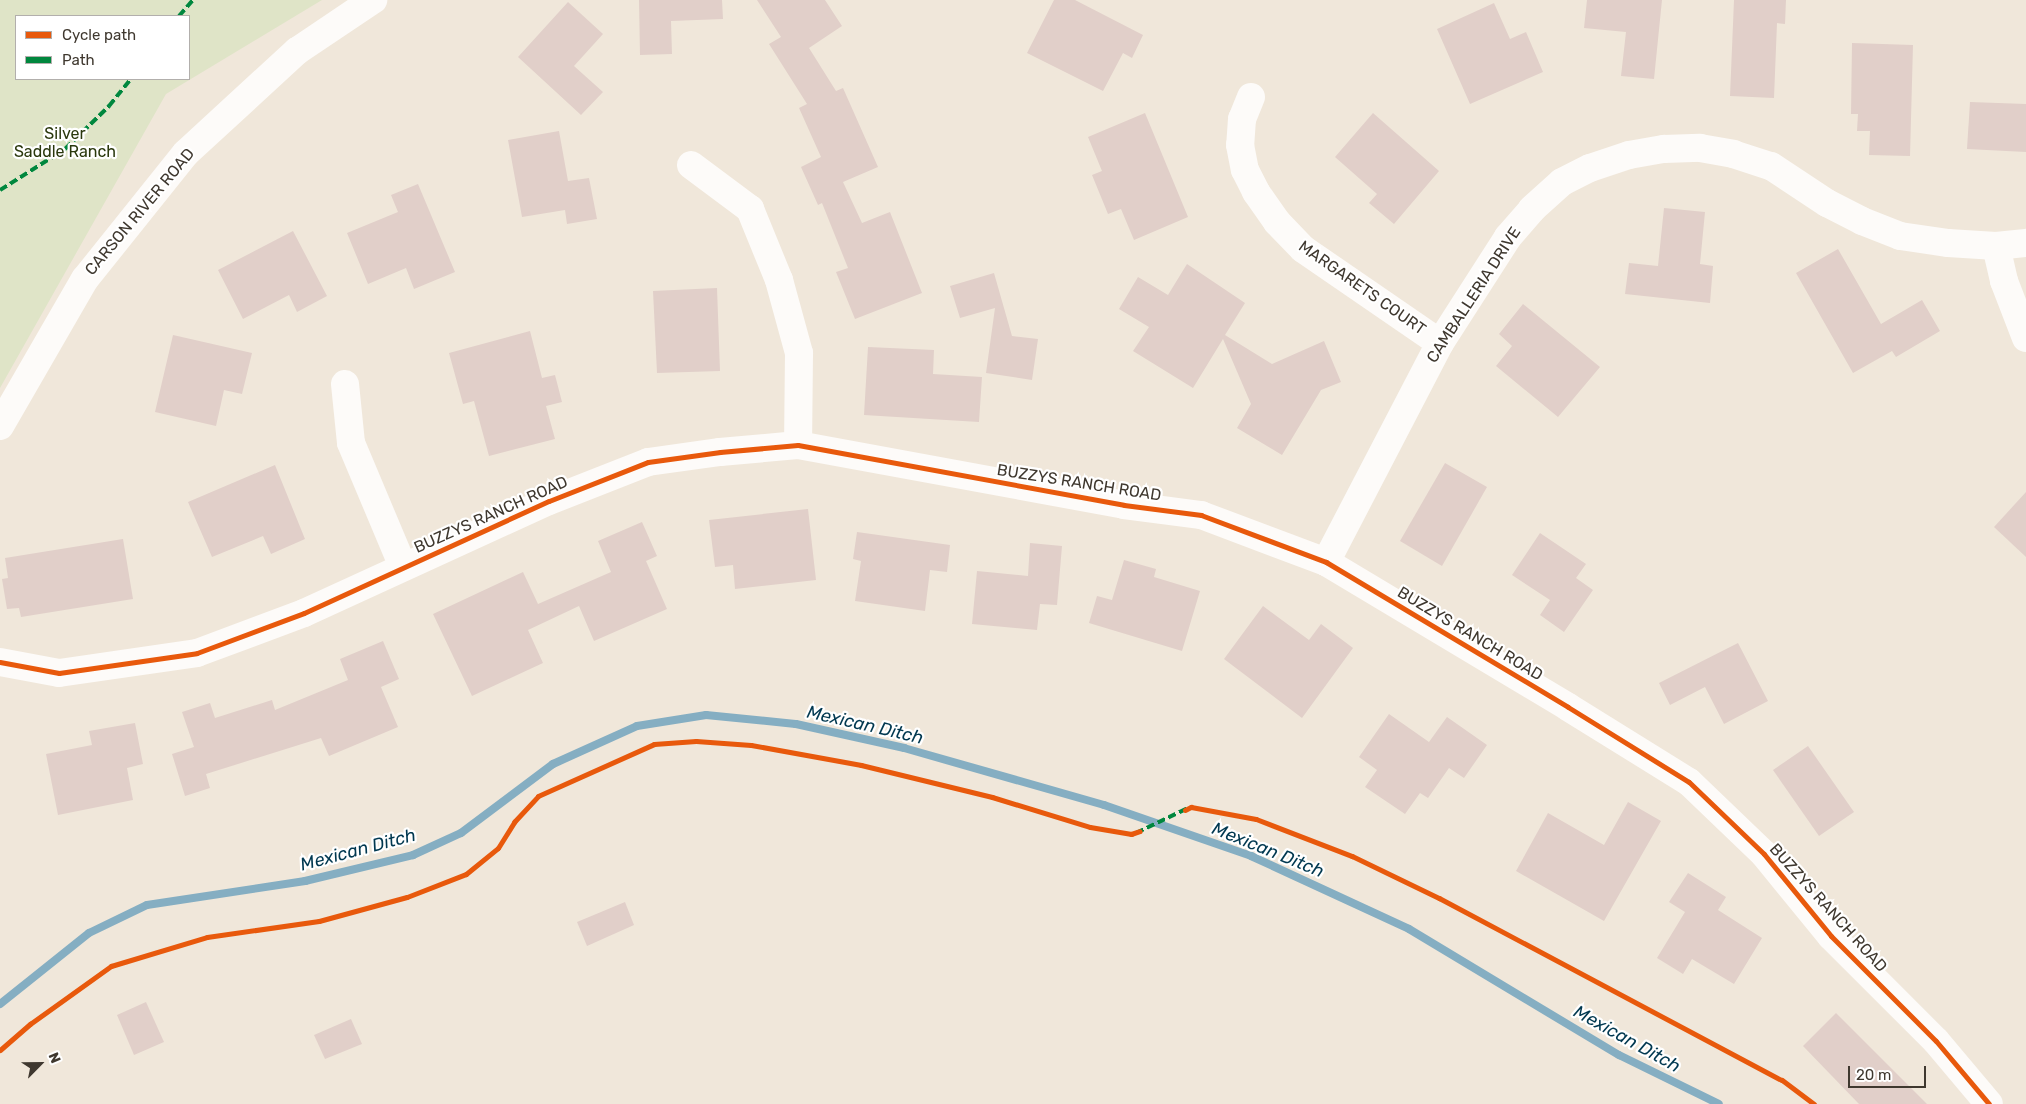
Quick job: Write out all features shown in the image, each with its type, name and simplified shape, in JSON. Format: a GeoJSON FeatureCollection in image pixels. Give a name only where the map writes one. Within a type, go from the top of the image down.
{"type":"FeatureCollection","features":[{"type":"Feature","properties":{"kind":"street","name":"CARSON RIVER ROAD"},"geometry":{"type":"LineString","coordinates":[[0,426],[84,279],[186,153],[297,51],[373,0]]}},
{"type":"Feature","properties":{"kind":"street","name":"MARGARETS COURT"},"geometry":{"type":"LineString","coordinates":[[1250,97],[1242,119],[1241,136],[1245,170],[1256,192],[1277,222],[1303,249],[1440,343]]}},
{"type":"Feature","properties":{"kind":"street","name":"CAMBALLERIA DRIVE"},"geometry":{"type":"LineString","coordinates":[[1326,562],[1440,343],[1508,237],[1532,209],[1562,182],[1590,168],[1629,154],[1664,149],[1691,148],[1732,154],[1771,166],[1827,203],[1862,221],[1900,236],[1948,243],[1996,246],[2026,243]]}},
{"type":"Feature","properties":{"kind":"street"},"geometry":{"type":"LineString","coordinates":[[691,166],[750,209],[779,280],[799,353],[798,444]]}},
{"type":"Feature","properties":{"kind":"street"},"geometry":{"type":"LineString","coordinates":[[1996,246],[2004,280],[2026,338]]}},
{"type":"Feature","properties":{"kind":"street"},"geometry":{"type":"LineString","coordinates":[[345,384],[351,443],[403,567]]}},
{"type":"Feature","properties":{"kind":"street","name":"BUZZYS RANCH ROAD"},"geometry":{"type":"LineString","coordinates":[[0,662],[59,673],[196,653],[304,613],[549,501],[648,462],[798,444],[1124,505],[1201,514],[1326,562],[1568,706],[1689,782],[1764,854],[1832,936],[1936,1041],[1989,1104]]}},
{"type":"Feature","properties":{"kind":"green space","name":"Silver Saddle Ranch"},"geometry":{"type":"Polygon","coordinates":[[[0,0],[322,0],[190,80],[190,15],[15,15],[15,80],[189,80],[166,94],[0,388],[0,0]]]}},
{"type":"Feature","properties":{"kind":"building"},"geometry":{"type":"Polygon","coordinates":[[[639,0],[722,0],[723,19],[671,21],[672,54],[640,55],[639,0]]]}},
{"type":"Feature","properties":{"kind":"building"},"geometry":{"type":"Polygon","coordinates":[[[757,0],[825,0],[842,26],[809,48],[836,91],[843,88],[878,167],[843,182],[862,223],[890,212],[922,293],[855,319],[836,272],[848,268],[822,203],[818,205],[801,167],[821,157],[799,108],[807,104],[769,44],[781,37],[757,0]]]}},
{"type":"Feature","properties":{"kind":"building"},"geometry":{"type":"Polygon","coordinates":[[[1054,0],[1075,0],[1143,35],[1132,58],[1123,53],[1103,91],[1027,53],[1054,0]]]}},
{"type":"Feature","properties":{"kind":"building"},"geometry":{"type":"Polygon","coordinates":[[[1587,0],[1662,0],[1654,79],[1621,76],[1626,32],[1584,28],[1587,0]]]}},
{"type":"Feature","properties":{"kind":"building"},"geometry":{"type":"Polygon","coordinates":[[[1734,0],[1786,0],[1785,24],[1777,23],[1774,98],[1730,96],[1734,0]]]}},
{"type":"Feature","properties":{"kind":"building"},"geometry":{"type":"Polygon","coordinates":[[[568,2],[603,34],[574,66],[603,92],[581,115],[518,57],[568,2]]]}},
{"type":"Feature","properties":{"kind":"building"},"geometry":{"type":"Polygon","coordinates":[[[1494,3],[1510,39],[1526,32],[1543,72],[1470,104],[1437,29],[1494,3]]]}},
{"type":"Feature","properties":{"kind":"building"},"geometry":{"type":"Polygon","coordinates":[[[1852,43],[1913,45],[1910,156],[1869,155],[1870,131],[1857,131],[1858,114],[1851,114],[1852,43]]]}},
{"type":"Feature","properties":{"kind":"building"},"geometry":{"type":"Polygon","coordinates":[[[1970,102],[2026,104],[2026,152],[1967,149],[1970,102]]]}},
{"type":"Feature","properties":{"kind":"building"},"geometry":{"type":"Polygon","coordinates":[[[1145,113],[1188,217],[1134,240],[1121,209],[1108,214],[1092,175],[1102,171],[1088,137],[1145,113]]]}},
{"type":"Feature","properties":{"kind":"building"},"geometry":{"type":"Polygon","coordinates":[[[1373,113],[1439,171],[1394,224],[1369,203],[1377,194],[1335,157],[1373,113]]]}},
{"type":"Feature","properties":{"kind":"building"},"geometry":{"type":"Polygon","coordinates":[[[559,131],[568,181],[589,178],[597,219],[567,224],[565,210],[522,217],[508,140],[559,131]]]}},
{"type":"Feature","properties":{"kind":"building"},"geometry":{"type":"Polygon","coordinates":[[[418,184],[455,272],[414,289],[406,268],[368,284],[347,233],[398,212],[391,195],[418,184]]]}},
{"type":"Feature","properties":{"kind":"building"},"geometry":{"type":"Polygon","coordinates":[[[1664,208],[1705,212],[1700,264],[1713,266],[1710,303],[1625,294],[1629,263],[1658,266],[1664,208]]]}},
{"type":"Feature","properties":{"kind":"building"},"geometry":{"type":"Polygon","coordinates":[[[293,231],[327,296],[297,312],[289,295],[243,319],[218,270],[293,231]]]}},
{"type":"Feature","properties":{"kind":"building"},"geometry":{"type":"Polygon","coordinates":[[[1838,249],[1881,324],[1922,300],[1940,331],[1896,357],[1892,351],[1853,373],[1796,273],[1838,249]]]}},
{"type":"Feature","properties":{"kind":"building"},"geometry":{"type":"Polygon","coordinates":[[[1187,264],[1245,303],[1225,335],[1272,364],[1324,341],[1341,382],[1321,390],[1282,455],[1237,428],[1251,404],[1223,339],[1193,388],[1133,351],[1149,327],[1119,309],[1138,277],[1168,295],[1187,264]]]}},
{"type":"Feature","properties":{"kind":"building"},"geometry":{"type":"Polygon","coordinates":[[[994,273],[1012,336],[1038,339],[1032,380],[986,373],[995,308],[960,318],[950,286],[994,273]]]}},
{"type":"Feature","properties":{"kind":"building"},"geometry":{"type":"Polygon","coordinates":[[[717,288],[720,371],[657,373],[653,291],[717,288]]]}},
{"type":"Feature","properties":{"kind":"building"},"geometry":{"type":"Polygon","coordinates":[[[1523,304],[1600,367],[1558,417],[1496,366],[1512,346],[1499,334],[1523,304]]]}},
{"type":"Feature","properties":{"kind":"building"},"geometry":{"type":"Polygon","coordinates":[[[530,331],[542,378],[555,375],[562,402],[546,406],[555,439],[489,456],[474,401],[463,404],[449,353],[530,331]]]}},
{"type":"Feature","properties":{"kind":"building"},"geometry":{"type":"Polygon","coordinates":[[[173,335],[252,353],[242,394],[224,390],[216,426],[155,412],[173,335]]]}},
{"type":"Feature","properties":{"kind":"building"},"geometry":{"type":"Polygon","coordinates":[[[868,347],[934,350],[933,374],[982,377],[979,422],[864,415],[868,347]]]}},
{"type":"Feature","properties":{"kind":"building"},"geometry":{"type":"Polygon","coordinates":[[[1445,463],[1487,487],[1442,566],[1400,541],[1445,463]]]}},
{"type":"Feature","properties":{"kind":"building"},"geometry":{"type":"Polygon","coordinates":[[[275,465],[305,539],[271,554],[263,536],[212,557],[188,502],[275,465]]]}},
{"type":"Feature","properties":{"kind":"building"},"geometry":{"type":"Polygon","coordinates":[[[2026,492],[2026,557],[1994,527],[2026,492]]]}},
{"type":"Feature","properties":{"kind":"building"},"geometry":{"type":"Polygon","coordinates":[[[808,509],[816,580],[735,589],[733,565],[715,567],[709,520],[808,509]]]}},
{"type":"Feature","properties":{"kind":"building"},"geometry":{"type":"Polygon","coordinates":[[[642,522],[657,556],[646,561],[667,609],[594,641],[579,606],[528,630],[543,663],[472,696],[433,614],[523,572],[538,604],[611,572],[598,541],[642,522]]]}},
{"type":"Feature","properties":{"kind":"building"},"geometry":{"type":"Polygon","coordinates":[[[857,532],[950,545],[947,572],[930,570],[925,611],[855,601],[861,561],[853,559],[857,532]]]}},
{"type":"Feature","properties":{"kind":"building"},"geometry":{"type":"Polygon","coordinates":[[[1540,533],[1586,564],[1576,578],[1593,590],[1564,632],[1540,615],[1550,600],[1512,575],[1540,533]]]}},
{"type":"Feature","properties":{"kind":"building"},"geometry":{"type":"Polygon","coordinates":[[[123,539],[133,599],[21,617],[19,608],[7,609],[2,579],[8,578],[5,558],[123,539]]]}},
{"type":"Feature","properties":{"kind":"building"},"geometry":{"type":"Polygon","coordinates":[[[1030,543],[1062,546],[1057,605],[1040,604],[1037,630],[972,624],[977,571],[1028,576],[1030,543]]]}},
{"type":"Feature","properties":{"kind":"building"},"geometry":{"type":"Polygon","coordinates":[[[1124,560],[1156,569],[1154,577],[1200,591],[1182,651],[1089,623],[1097,596],[1112,600],[1124,560]]]}},
{"type":"Feature","properties":{"kind":"building"},"geometry":{"type":"Polygon","coordinates":[[[1263,606],[1309,640],[1321,624],[1353,648],[1302,718],[1224,659],[1263,606]]]}},
{"type":"Feature","properties":{"kind":"building"},"geometry":{"type":"Polygon","coordinates":[[[383,641],[399,679],[381,687],[398,727],[329,756],[321,738],[206,774],[210,788],[185,796],[172,754],[194,747],[182,712],[210,703],[215,718],[272,700],[275,710],[348,680],[340,659],[383,641]]]}},
{"type":"Feature","properties":{"kind":"building"},"geometry":{"type":"Polygon","coordinates":[[[1738,643],[1768,701],[1724,724],[1705,687],[1670,705],[1659,683],[1738,643]]]}},
{"type":"Feature","properties":{"kind":"building"},"geometry":{"type":"Polygon","coordinates":[[[1389,714],[1429,742],[1447,717],[1487,745],[1464,778],[1449,768],[1428,798],[1420,793],[1405,814],[1365,787],[1377,770],[1359,757],[1389,714]]]}},
{"type":"Feature","properties":{"kind":"building"},"geometry":{"type":"Polygon","coordinates":[[[135,723],[143,764],[127,768],[133,800],[58,815],[46,754],[92,745],[89,731],[135,723]]]}},
{"type":"Feature","properties":{"kind":"building"},"geometry":{"type":"Polygon","coordinates":[[[1808,746],[1854,812],[1819,836],[1773,770],[1808,746]]]}},
{"type":"Feature","properties":{"kind":"building"},"geometry":{"type":"Polygon","coordinates":[[[1628,802],[1661,821],[1604,921],[1516,871],[1548,813],[1604,845],[1628,802]]]}},
{"type":"Feature","properties":{"kind":"building"},"geometry":{"type":"Polygon","coordinates":[[[1688,873],[1726,897],[1718,910],[1762,938],[1734,984],[1692,959],[1683,974],[1657,958],[1685,912],[1669,902],[1688,873]]]}},
{"type":"Feature","properties":{"kind":"building"},"geometry":{"type":"Polygon","coordinates":[[[625,902],[634,925],[587,946],[577,922],[625,902]]]}},
{"type":"Feature","properties":{"kind":"building"},"geometry":{"type":"Polygon","coordinates":[[[146,1002],[164,1042],[134,1055],[117,1015],[146,1002]]]}},
{"type":"Feature","properties":{"kind":"building"},"geometry":{"type":"Polygon","coordinates":[[[1836,1013],[1927,1104],[1859,1104],[1803,1046],[1836,1013]]]}},
{"type":"Feature","properties":{"kind":"building"},"geometry":{"type":"Polygon","coordinates":[[[351,1019],[362,1044],[325,1059],[314,1035],[351,1019]]]}},
{"type":"Feature","properties":{"kind":"waterway","name":"Mexican Ditch"},"geometry":{"type":"LineString","coordinates":[[0,1004],[89,933],[147,905],[305,881],[413,855],[461,833],[553,764],[637,726],[706,715],[796,724],[904,748],[1104,805],[1251,856],[1409,929],[1619,1055],[1719,1104]]}},
{"type":"Feature","properties":{"kind":"marked path"},"geometry":{"type":"LineString","coordinates":[[180,15],[193,0]]}},
{"type":"Feature","properties":{"kind":"marked path"},"geometry":{"type":"LineString","coordinates":[[0,190],[65,149],[109,106],[130,80]]}},
{"type":"Feature","properties":{"kind":"marked path"},"geometry":{"type":"LineString","coordinates":[[1136,833],[1188,808]]}},
{"type":"Feature","properties":{"kind":"cycle path"},"geometry":{"type":"LineString","coordinates":[[0,662],[59,673],[197,653],[304,613],[549,501],[648,462],[720,452],[798,445],[1124,505],[1201,515],[1326,562],[1689,782],[1764,854],[1831,936],[1936,1041],[1989,1104]]}},
{"type":"Feature","properties":{"kind":"cycle path"},"geometry":{"type":"LineString","coordinates":[[0,1050],[30,1024],[111,966],[207,937],[319,921],[407,897],[466,874],[498,848],[514,822],[538,796],[654,744],[696,741],[751,745],[861,765],[992,797],[1090,827],[1131,834],[1140,831]]}},
{"type":"Feature","properties":{"kind":"cycle path"},"geometry":{"type":"LineString","coordinates":[[1185,810],[1191,807],[1256,819],[1352,856],[1439,898],[1782,1080],[1814,1104]]}}]}
